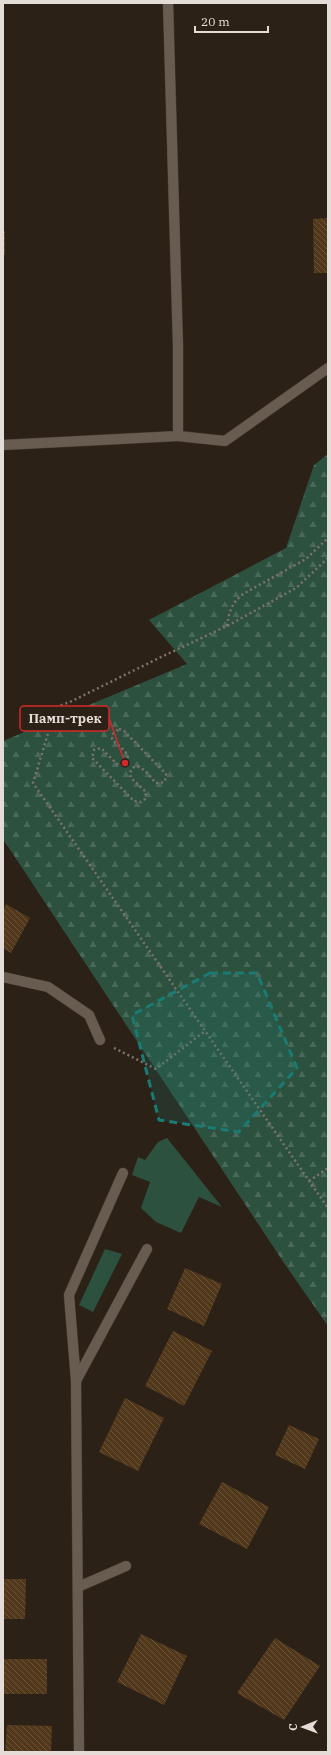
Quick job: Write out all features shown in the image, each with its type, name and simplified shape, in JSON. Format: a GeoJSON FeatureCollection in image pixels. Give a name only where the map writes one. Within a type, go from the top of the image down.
{"type":"FeatureCollection","features":[{"type":"Feature","properties":{"kind":"street"},"geometry":{"type":"LineString","coordinates":[[168,3],[178,347],[178,436]]}},
{"type":"Feature","properties":{"kind":"street"},"geometry":{"type":"LineString","coordinates":[[3,444],[178,436],[225,441],[328,368]]}},
{"type":"Feature","properties":{"kind":"street"},"geometry":{"type":"LineString","coordinates":[[3,977],[48,987],[89,1015],[100,1040]]}},
{"type":"Feature","properties":{"kind":"street"},"geometry":{"type":"LineString","coordinates":[[79,1752],[76,1381],[69,1295],[123,1173]]}},
{"type":"Feature","properties":{"kind":"street"},"geometry":{"type":"LineString","coordinates":[[76,1381],[147,1249]]}},
{"type":"Feature","properties":{"kind":"street"},"geometry":{"type":"LineString","coordinates":[[78,1588],[126,1566]]}},
{"type":"Feature","properties":{"kind":"path"},"geometry":{"type":"LineString","coordinates":[[227,626],[230,608],[236,600],[243,594],[306,559],[328,538]]}},
{"type":"Feature","properties":{"kind":"path"},"geometry":{"type":"LineString","coordinates":[[328,558],[296,588],[227,626],[70,702],[56,707],[33,783],[328,1208]]}},
{"type":"Feature","properties":{"kind":"path"},"geometry":{"type":"LineString","coordinates":[[122,729],[165,771],[166,779],[158,784],[141,767],[136,766],[132,768],[130,773],[131,778],[143,788],[146,795],[145,800],[141,802],[136,802],[132,799],[95,762],[92,755],[94,750],[99,748],[104,750],[117,764],[126,762],[128,757],[126,752],[112,739],[115,731],[122,729]]}},
{"type":"Feature","properties":{"kind":"path"},"geometry":{"type":"LineString","coordinates":[[100,1040],[156,1070],[205,1031]]}},
{"type":"Feature","properties":{"kind":"path"},"geometry":{"type":"LineString","coordinates":[[309,1181],[328,1168]]}},
{"type":"Feature","properties":{"kind":"highlighted area"},"geometry":{"type":"Polygon","coordinates":[[[210,973],[257,973],[297,1068],[239,1132],[159,1120],[132,1015],[210,973]]]}},
{"type":"Feature","properties":{"kind":"green space"},"geometry":{"type":"Polygon","coordinates":[[[328,454],[328,1326],[284,1263],[3,839],[3,741],[187,664],[149,620],[286,548],[314,465],[328,454]]]}},
{"type":"Feature","properties":{"kind":"green space"},"geometry":{"type":"Polygon","coordinates":[[[167,1138],[222,1207],[199,1197],[181,1233],[156,1222],[141,1208],[150,1182],[132,1175],[138,1157],[145,1160],[158,1142],[167,1138]]]}},
{"type":"Feature","properties":{"kind":"green space"},"geometry":{"type":"Polygon","coordinates":[[[105,1249],[122,1254],[93,1312],[79,1305],[105,1249]]]}},
{"type":"Feature","properties":{"kind":"building"},"geometry":{"type":"Polygon","coordinates":[[[328,218],[328,273],[314,273],[313,219],[328,218]]]}},
{"type":"Feature","properties":{"kind":"building"},"geometry":{"type":"Polygon","coordinates":[[[3,231],[5,231],[5,255],[3,255],[3,231]]]}},
{"type":"Feature","properties":{"kind":"building"},"geometry":{"type":"Polygon","coordinates":[[[6,904],[30,918],[11,953],[3,948],[3,910],[6,904]]]}},
{"type":"Feature","properties":{"kind":"building"},"geometry":{"type":"Polygon","coordinates":[[[185,1268],[222,1284],[204,1326],[167,1309],[185,1268]]]}},
{"type":"Feature","properties":{"kind":"building"},"geometry":{"type":"Polygon","coordinates":[[[173,1331],[212,1351],[184,1406],[145,1386],[173,1331]]]}},
{"type":"Feature","properties":{"kind":"building"},"geometry":{"type":"Polygon","coordinates":[[[125,1398],[164,1418],[138,1471],[99,1452],[125,1398]]]}},
{"type":"Feature","properties":{"kind":"building"},"geometry":{"type":"Polygon","coordinates":[[[289,1425],[319,1439],[305,1469],[275,1455],[289,1425]]]}},
{"type":"Feature","properties":{"kind":"building"},"geometry":{"type":"Polygon","coordinates":[[[222,1482],[269,1507],[247,1549],[199,1524],[222,1482]]]}},
{"type":"Feature","properties":{"kind":"building"},"geometry":{"type":"Polygon","coordinates":[[[3,1579],[26,1579],[25,1619],[3,1619],[3,1579]]]}},
{"type":"Feature","properties":{"kind":"building"},"geometry":{"type":"Polygon","coordinates":[[[141,1634],[187,1656],[164,1705],[117,1682],[141,1634]]]}},
{"type":"Feature","properties":{"kind":"building"},"geometry":{"type":"Polygon","coordinates":[[[275,1638],[320,1666],[284,1720],[237,1693],[275,1638]]]}},
{"type":"Feature","properties":{"kind":"building"},"geometry":{"type":"Polygon","coordinates":[[[3,1659],[47,1659],[47,1694],[3,1694],[3,1659]]]}},
{"type":"Feature","properties":{"kind":"building"},"geometry":{"type":"Polygon","coordinates":[[[7,1725],[52,1726],[51,1752],[5,1752],[7,1725]]]}},
{"type":"Feature","properties":{"kind":"place","name":"Памп-трек"},"geometry":{"type":"Point","coordinates":[125,763]}}]}
